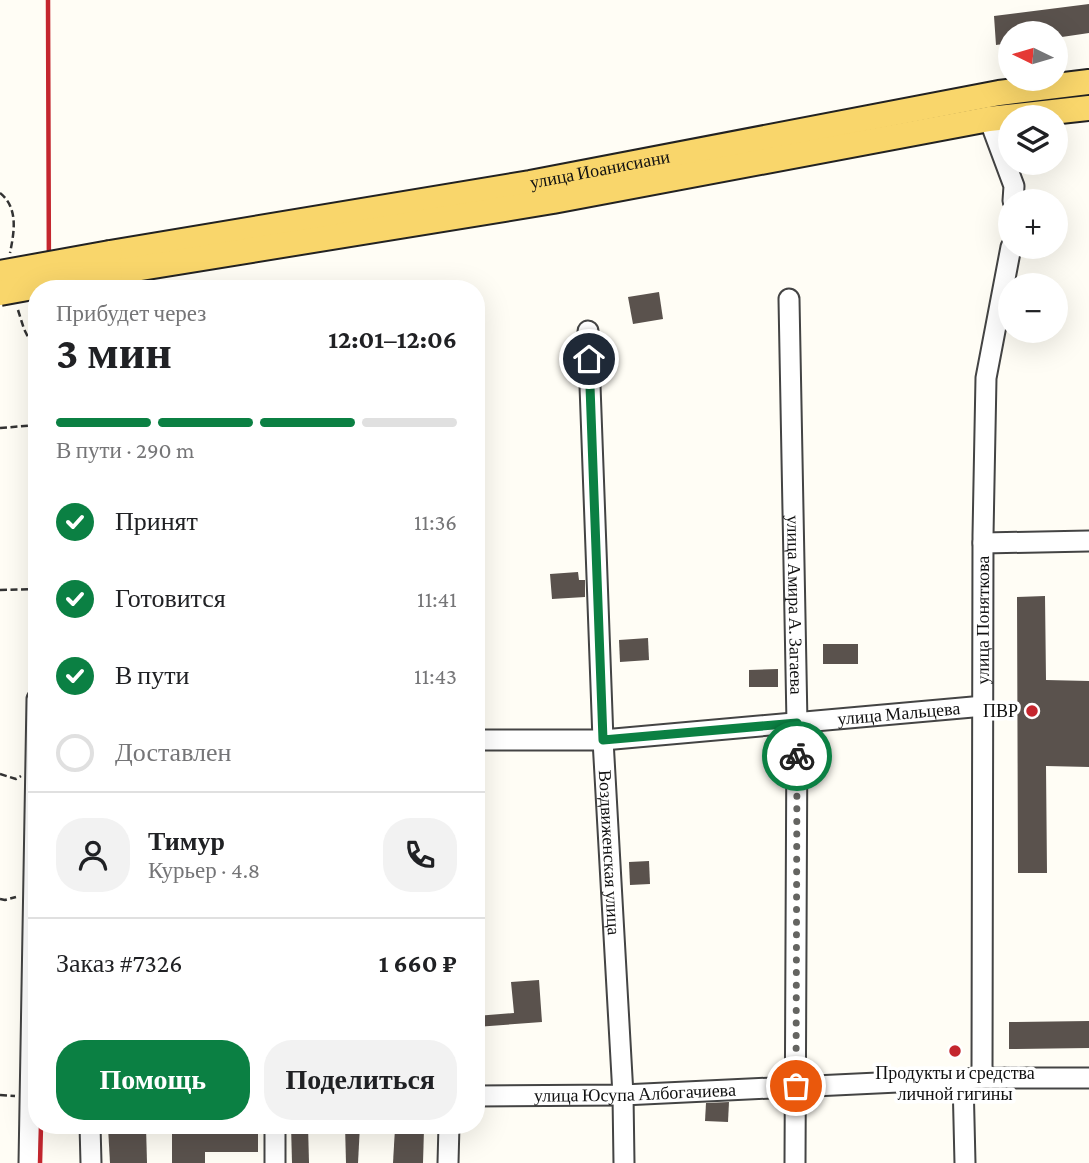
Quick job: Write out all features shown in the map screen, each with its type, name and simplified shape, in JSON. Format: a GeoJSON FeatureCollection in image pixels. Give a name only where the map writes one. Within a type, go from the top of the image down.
{"type":"FeatureCollection","features":[{"type":"Feature","properties":{"kind":"main road","name":"улица Иоанисиани"},"geometry":{"type":"LineString","coordinates":[[110,263],[999,93],[1089,82]]}},
{"type":"Feature","properties":{"kind":"main road"},"geometry":{"type":"LineString","coordinates":[[967,99],[989,120],[999,93]]}},
{"type":"Feature","properties":{"kind":"main road","name":"улица Иоанисиани"},"geometry":{"type":"LineString","coordinates":[[110,263],[553,201],[989,120],[1089,108]]}},
{"type":"Feature","properties":{"kind":"main road"},"geometry":{"type":"LineString","coordinates":[[0,273],[110,263]]}},
{"type":"Feature","properties":{"kind":"main road"},"geometry":{"type":"LineString","coordinates":[[48,280],[110,263]]}},
{"type":"Feature","properties":{"kind":"main road"},"geometry":{"type":"LineString","coordinates":[[0,293],[28,285]]}},
{"type":"Feature","properties":{"kind":"street"},"geometry":{"type":"LineString","coordinates":[[989,120],[1014,189]]}},
{"type":"Feature","properties":{"kind":"street","name":"улица Поняткова"},"geometry":{"type":"LineString","coordinates":[[965,1163],[972,1078],[984,706],[986,379],[1009,259]]}},
{"type":"Feature","properties":{"kind":"street","name":"улица Амира А. Загаева"},"geometry":{"type":"LineString","coordinates":[[789,299],[797,723],[795,1163]]}},
{"type":"Feature","properties":{"kind":"street","name":"Воздвиженская улица"},"geometry":{"type":"LineString","coordinates":[[588,331],[603,740],[623,1095],[624,1163]]}},
{"type":"Feature","properties":{"kind":"street"},"geometry":{"type":"LineString","coordinates":[[983,543],[1089,541]]}},
{"type":"Feature","properties":{"kind":"street","name":"улица Мальцева"},"geometry":{"type":"LineString","coordinates":[[485,740],[603,740],[984,706]]}},
{"type":"Feature","properties":{"kind":"street","name":"улица Юсупа Албогачиева"},"geometry":{"type":"LineString","coordinates":[[485,1096],[623,1095],[972,1078],[1089,1078]]}},
{"type":"Feature","properties":{"kind":"street"},"geometry":{"type":"LineString","coordinates":[[29,1163],[30,1134]]}},
{"type":"Feature","properties":{"kind":"street"},"geometry":{"type":"LineString","coordinates":[[90,1134],[91,1163]]}},
{"type":"Feature","properties":{"kind":"street"},"geometry":{"type":"LineString","coordinates":[[275,1134],[275,1163]]}},
{"type":"Feature","properties":{"kind":"street"},"geometry":{"type":"LineString","coordinates":[[448,1163],[449,1134]]}},
{"type":"Feature","properties":{"kind":"path"},"geometry":{"type":"LineString","coordinates":[[0,428],[28,426]]}},
{"type":"Feature","properties":{"kind":"path"},"geometry":{"type":"LineString","coordinates":[[0,590],[28,589]]}},
{"type":"Feature","properties":{"kind":"building"},"geometry":{"type":"Polygon","coordinates":[[[1089,4],[1089,33],[1068,36],[1068,21],[998,21],[996,45],[994,16],[1089,4]]]}},
{"type":"Feature","properties":{"kind":"building"},"geometry":{"type":"Polygon","coordinates":[[[659,292],[663,319],[633,324],[628,297],[659,292]]]}},
{"type":"Feature","properties":{"kind":"building"},"geometry":{"type":"Polygon","coordinates":[[[578,572],[579,580],[585,580],[585,597],[552,599],[550,574],[578,572]]]}},
{"type":"Feature","properties":{"kind":"building","name":"ПВР"},"geometry":{"type":"Polygon","coordinates":[[[1045,596],[1046,680],[1089,681],[1089,767],[1046,766],[1047,873],[1018,873],[1017,597],[1045,596]]]}},
{"type":"Feature","properties":{"kind":"building"},"geometry":{"type":"Polygon","coordinates":[[[648,638],[649,660],[620,662],[619,640],[648,638]]]}},
{"type":"Feature","properties":{"kind":"building"},"geometry":{"type":"Polygon","coordinates":[[[823,644],[858,644],[858,664],[823,664],[823,644]]]}},
{"type":"Feature","properties":{"kind":"building"},"geometry":{"type":"Polygon","coordinates":[[[778,669],[778,687],[749,687],[749,670],[778,669]]]}},
{"type":"Feature","properties":{"kind":"building"},"geometry":{"type":"Polygon","coordinates":[[[649,861],[650,884],[630,885],[629,862],[649,861]]]}},
{"type":"Feature","properties":{"kind":"building"},"geometry":{"type":"Polygon","coordinates":[[[539,980],[542,1022],[485,1026],[485,1015],[514,1013],[511,982],[539,980]]]}},
{"type":"Feature","properties":{"kind":"building"},"geometry":{"type":"Polygon","coordinates":[[[1089,1021],[1089,1048],[1009,1049],[1009,1022],[1089,1021]]]}},
{"type":"Feature","properties":{"kind":"building"},"geometry":{"type":"Polygon","coordinates":[[[729,1102],[728,1122],[705,1121],[706,1103],[729,1102]]]}},
{"type":"Feature","properties":{"kind":"building"},"geometry":{"type":"Polygon","coordinates":[[[108,1134],[146,1134],[147,1163],[110,1163],[108,1134]]]}},
{"type":"Feature","properties":{"kind":"building"},"geometry":{"type":"Polygon","coordinates":[[[172,1134],[258,1134],[258,1152],[205,1152],[205,1163],[172,1163],[172,1134]]]}},
{"type":"Feature","properties":{"kind":"building"},"geometry":{"type":"Polygon","coordinates":[[[291,1134],[308,1134],[309,1163],[292,1163],[291,1134]]]}},
{"type":"Feature","properties":{"kind":"building"},"geometry":{"type":"Polygon","coordinates":[[[345,1134],[360,1134],[358,1163],[346,1163],[345,1134]]]}},
{"type":"Feature","properties":{"kind":"building"},"geometry":{"type":"Polygon","coordinates":[[[395,1134],[424,1134],[423,1163],[393,1163],[395,1134]]]}},
{"type":"Feature","properties":{"kind":"railway"},"geometry":{"type":"LineString","coordinates":[[48,0],[49,280]]}},
{"type":"Feature","properties":{"kind":"railway"},"geometry":{"type":"LineString","coordinates":[[40,1163],[41,1134]]}},
{"type":"Feature","properties":{"kind":"way so far"},"geometry":{"type":"LineString","coordinates":[[796,1086],[797,756]]}},
{"type":"Feature","properties":{"kind":"place","name":"ПВР"},"geometry":{"type":"Point","coordinates":[1032,711]}},
{"type":"Feature","properties":{"kind":"place","name":"Продукты и средства личной гигины"},"geometry":{"type":"Point","coordinates":[955,1051]}},
{"type":"Feature","properties":{"kind":"route"},"geometry":{"type":"LineString","coordinates":[[589,359],[603,740],[797,723],[797,756]]}}]}
